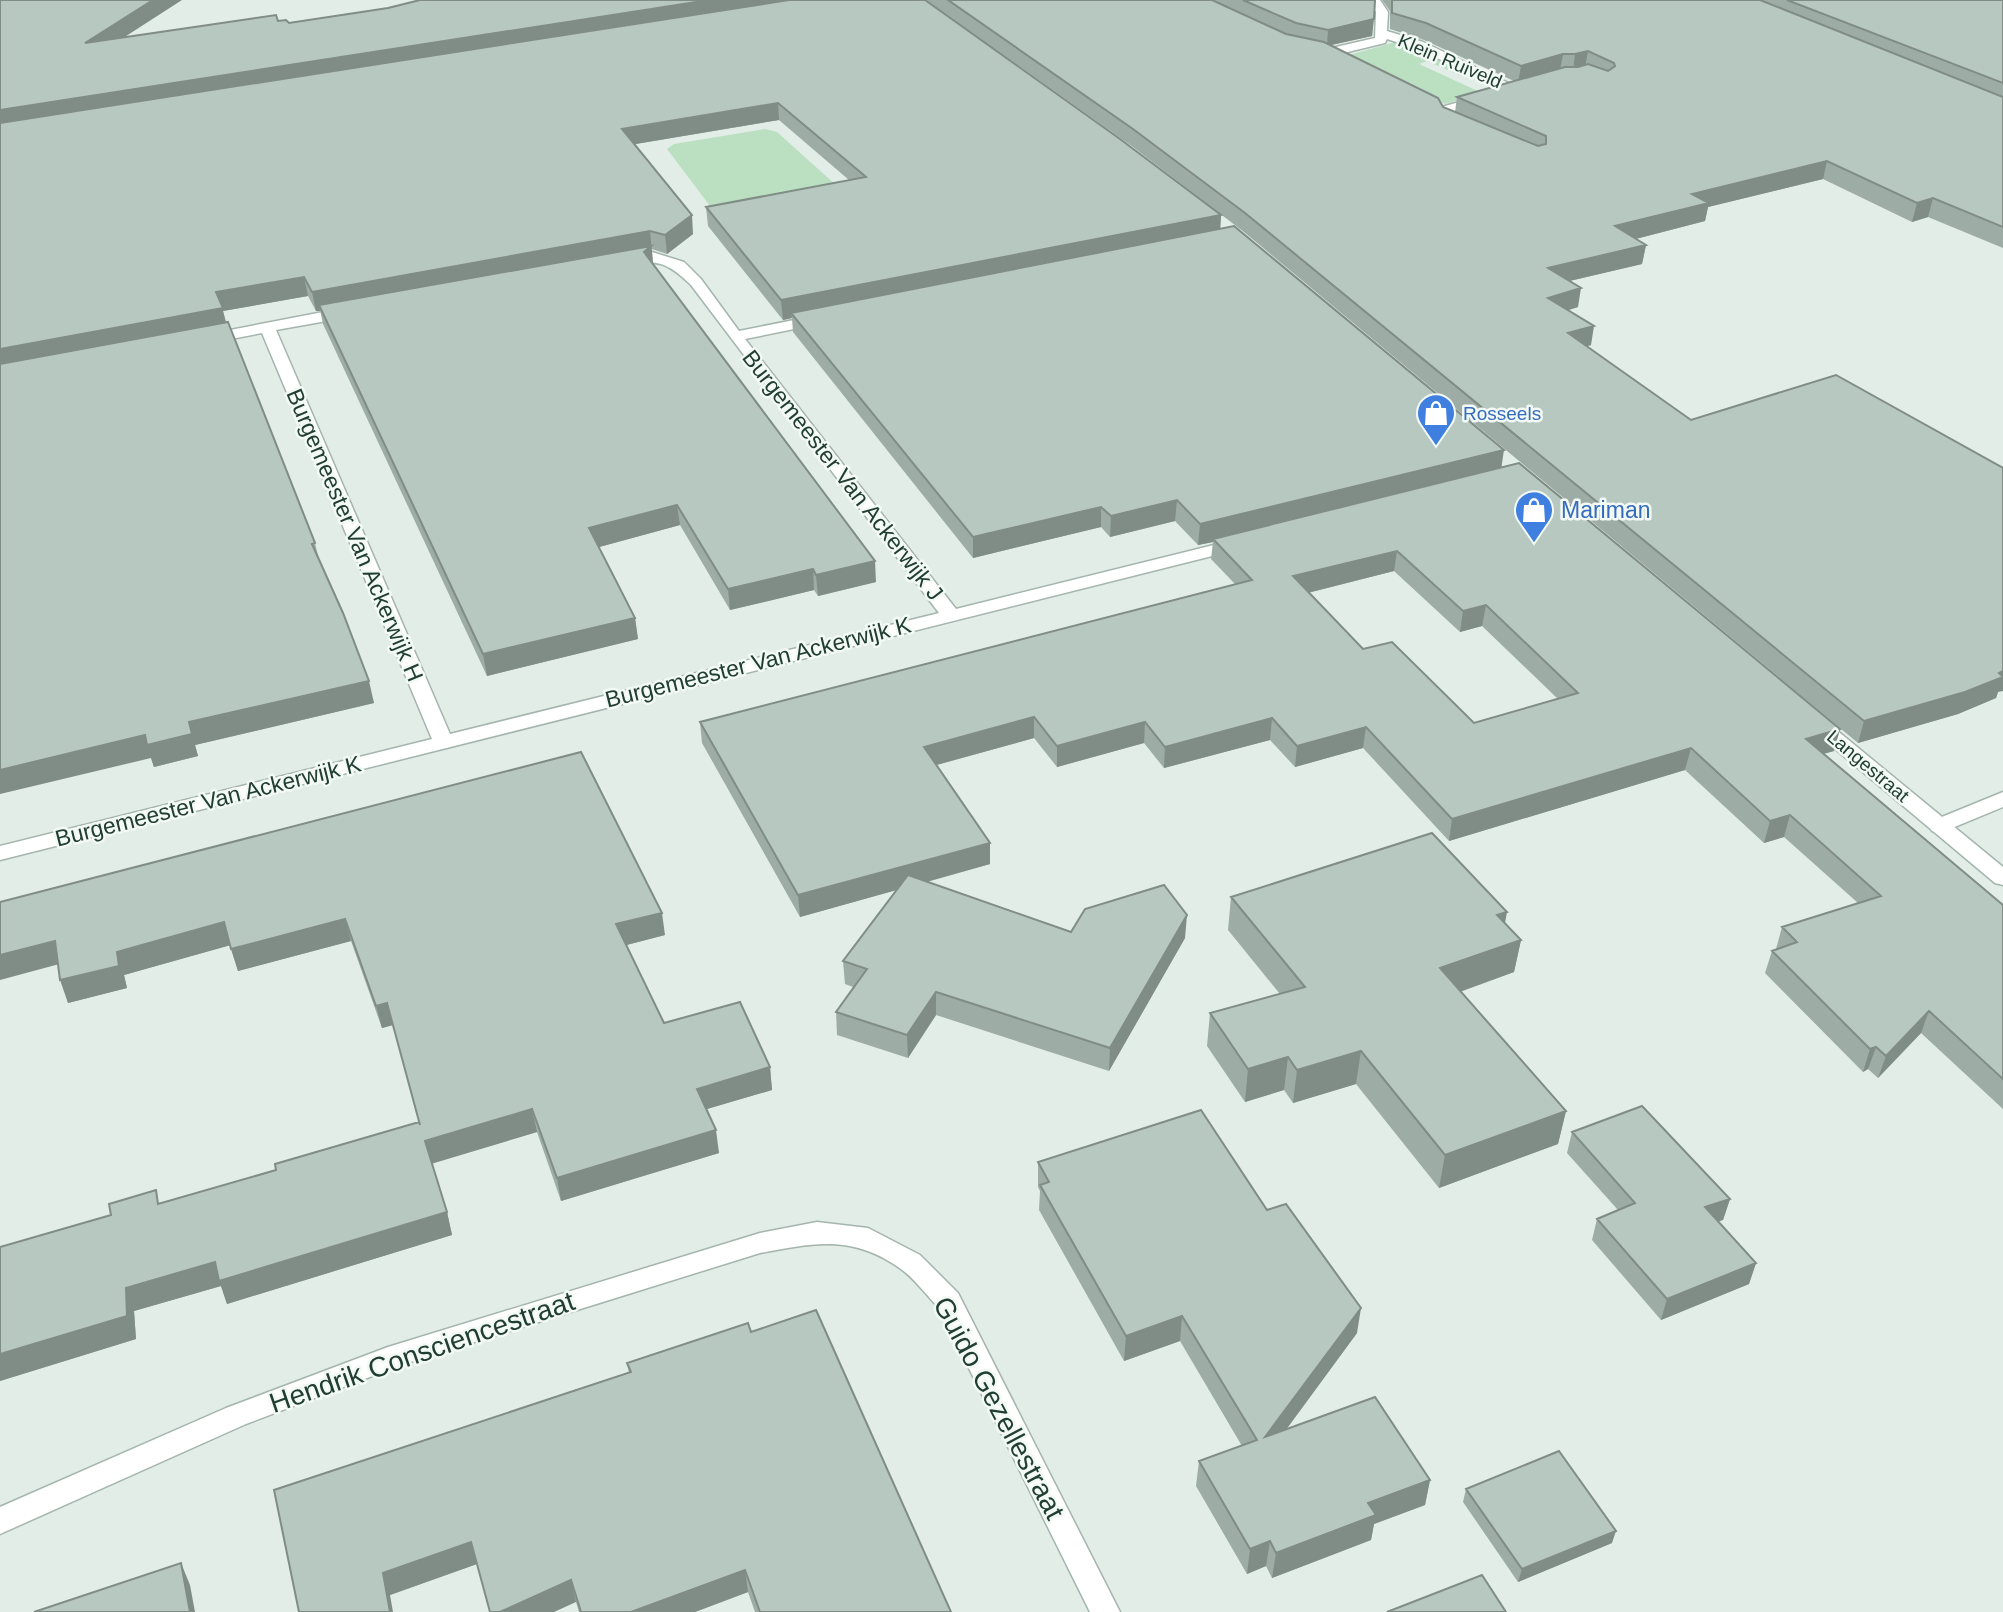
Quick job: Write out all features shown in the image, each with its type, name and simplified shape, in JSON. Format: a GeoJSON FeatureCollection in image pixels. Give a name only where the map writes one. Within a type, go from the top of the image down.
{"type":"FeatureCollection","features":[{"type":"Feature","properties":{"kind":"street","name":"Klein Ruiveld"},"geometry":{"type":"LineString","coordinates":[[1327,53],[1381,40],[1382,12],[1374,0]]}},
{"type":"Feature","properties":{"kind":"street","name":"Klein Ruiveld"},"geometry":{"type":"LineString","coordinates":[[1383,34],[1419,45],[1523,88],[1437,108],[1447,118],[1460,124]]}},
{"type":"Feature","properties":{"kind":"street","name":"Klein Ruiveld"},"geometry":{"type":"LineString","coordinates":[[1302,48],[1327,53],[1350,65]]}},
{"type":"Feature","properties":{"kind":"street","name":"Burgemeester Van Ackerwijk J"},"geometry":{"type":"LineString","coordinates":[[611,264],[652,256],[679,265],[696,282],[950,614]]}},
{"type":"Feature","properties":{"kind":"street"},"geometry":{"type":"LineString","coordinates":[[187,342],[363,310]]}},
{"type":"Feature","properties":{"kind":"street"},"geometry":{"type":"LineString","coordinates":[[735,336],[830,318]]}},
{"type":"Feature","properties":{"kind":"street","name":"Burgemeester Van Ackerwijk H"},"geometry":{"type":"LineString","coordinates":[[267,327],[443,742]]}},
{"type":"Feature","properties":{"kind":"street","name":"Burgemeester Van Ackerwijk K"},"geometry":{"type":"LineString","coordinates":[[0,853],[1262,538]]}},
{"type":"Feature","properties":{"kind":"street","name":"Langestraat"},"geometry":{"type":"LineString","coordinates":[[1806,715],[2003,878]]}},
{"type":"Feature","properties":{"kind":"street"},"geometry":{"type":"LineString","coordinates":[[1940,826],[2003,799]]}},
{"type":"Feature","properties":{"kind":"street","name":"Hendrik Consciencestraat"},"geometry":{"type":"LineString","coordinates":[[0,1521],[236,1416],[398,1355],[760,1243],[817,1231],[859,1235]]}},
{"type":"Feature","properties":{"kind":"street","name":"Guido Gezellestraat"},"geometry":{"type":"LineString","coordinates":[[859,1235],[911,1262],[949,1301],[1105,1612]]}},
{"type":"Feature","properties":{"kind":"green space"},"geometry":{"type":"Polygon","coordinates":[[[1396,42],[1472,75],[1464,77],[1427,61],[1419,64],[1482,93],[1445,104],[1351,60],[1349,55],[1396,42]]]}},
{"type":"Feature","properties":{"kind":"green space"},"geometry":{"type":"Polygon","coordinates":[[[765,129],[777,132],[837,186],[716,208],[710,206],[667,149],[674,144],[765,129]]]}},
{"type":"Feature","properties":{"kind":"building"},"geometry":{"type":"Polygon","coordinates":[[[0,0],[153,0],[85,43],[276,15],[278,21],[286,20],[289,23],[388,8],[420,0],[709,0],[0,110],[0,0]]]}},
{"type":"Feature","properties":{"kind":"building"},"geometry":{"type":"Polygon","coordinates":[[[789,0],[925,0],[1120,139],[1221,215],[781,300],[706,207],[866,177],[778,103],[622,129],[692,215],[665,235],[650,231],[312,292],[304,277],[216,292],[223,308],[0,349],[0,123],[789,0]]]}},
{"type":"Feature","properties":{"kind":"building"},"geometry":{"type":"Polygon","coordinates":[[[948,0],[1212,0],[1286,34],[1324,42],[1438,98],[1443,107],[1538,146],[1546,144],[1546,136],[1457,97],[1565,67],[1588,64],[1608,71],[1615,66],[1614,63],[1588,51],[1563,54],[1521,66],[1426,23],[1392,13],[1392,0],[1760,0],[2003,97],[2003,227],[1933,198],[1917,203],[1827,161],[1692,194],[1709,203],[1615,226],[1646,245],[1548,268],[1581,288],[1548,298],[1594,326],[1568,333],[1691,420],[1836,375],[2003,468],[2003,671],[1999,673],[2003,677],[1965,692],[1864,721],[1245,213],[1133,129],[948,0]]]}},
{"type":"Feature","properties":{"kind":"building"},"geometry":{"type":"Polygon","coordinates":[[[1243,0],[1375,0],[1374,19],[1328,30],[1296,23],[1243,0]]]}},
{"type":"Feature","properties":{"kind":"building"},"geometry":{"type":"Polygon","coordinates":[[[1787,0],[2003,0],[2003,83],[1787,0]]]}},
{"type":"Feature","properties":{"kind":"building"},"geometry":{"type":"Polygon","coordinates":[[[1234,226],[1504,450],[1200,524],[1177,500],[1111,516],[1101,507],[973,537],[791,313],[1234,226]]]}},
{"type":"Feature","properties":{"kind":"building"},"geometry":{"type":"Polygon","coordinates":[[[651,246],[644,252],[875,561],[816,575],[813,569],[728,589],[677,505],[589,528],[635,618],[483,654],[319,305],[651,246]]]}},
{"type":"Feature","properties":{"kind":"building"},"geometry":{"type":"Polygon","coordinates":[[[228,322],[315,543],[312,544],[343,613],[369,681],[189,722],[192,734],[147,745],[145,735],[0,770],[0,364],[228,322]]]}},
{"type":"Feature","properties":{"kind":"building"},"geometry":{"type":"Polygon","coordinates":[[[1519,463],[1840,729],[1806,739],[2003,905],[2003,1079],[1929,1011],[1886,1056],[1876,1047],[1870,1049],[1772,951],[1797,942],[1782,927],[1881,896],[1790,815],[1770,821],[1691,748],[1452,819],[1366,727],[1297,746],[1272,718],[1165,747],[1145,722],[1057,746],[1034,717],[924,747],[990,843],[798,895],[700,722],[1252,580],[1213,539],[1519,463]],[[1397,551],[1293,576],[1363,649],[1392,642],[1474,723],[1578,693],[1486,605],[1463,611],[1397,551]]]}},
{"type":"Feature","properties":{"kind":"building"},"geometry":{"type":"Polygon","coordinates":[[[581,752],[662,913],[616,924],[664,1023],[740,1002],[770,1067],[697,1089],[716,1130],[557,1178],[532,1109],[425,1141],[447,1212],[219,1281],[215,1262],[126,1288],[127,1316],[0,1354],[0,1247],[111,1215],[109,1204],[156,1190],[158,1204],[276,1170],[275,1164],[419,1122],[420,1125],[387,1003],[376,1006],[345,919],[231,949],[224,922],[117,952],[119,966],[60,980],[55,941],[0,955],[0,902],[581,752]]]}},
{"type":"Feature","properties":{"kind":"building"},"geometry":{"type":"Polygon","coordinates":[[[1432,833],[1507,912],[1497,915],[1521,940],[1440,968],[1566,1111],[1445,1155],[1361,1051],[1297,1070],[1288,1057],[1248,1069],[1210,1013],[1305,987],[1231,897],[1432,833]]]}},
{"type":"Feature","properties":{"kind":"building"},"geometry":{"type":"Polygon","coordinates":[[[908,875],[1071,932],[1085,909],[1164,885],[1187,915],[1110,1048],[936,992],[907,1035],[836,1012],[867,969],[843,961],[908,875]]]}},
{"type":"Feature","properties":{"kind":"building"},"geometry":{"type":"Polygon","coordinates":[[[1642,1106],[1730,1199],[1705,1207],[1756,1263],[1667,1299],[1597,1219],[1635,1203],[1572,1132],[1642,1106]]]}},
{"type":"Feature","properties":{"kind":"building"},"geometry":{"type":"Polygon","coordinates":[[[1201,1110],[1267,1210],[1286,1204],[1361,1308],[1265,1437],[1375,1397],[1430,1480],[1368,1503],[1376,1515],[1276,1553],[1270,1541],[1250,1549],[1199,1461],[1257,1440],[1182,1316],[1126,1336],[1040,1185],[1049,1182],[1038,1162],[1201,1110]]]}},
{"type":"Feature","properties":{"kind":"building"},"geometry":{"type":"Polygon","coordinates":[[[816,1310],[951,1612],[760,1612],[745,1570],[631,1612],[581,1612],[571,1580],[500,1612],[490,1612],[471,1542],[383,1573],[390,1612],[299,1612],[274,1490],[631,1372],[627,1363],[748,1323],[751,1332],[816,1310]]]}},
{"type":"Feature","properties":{"kind":"building"},"geometry":{"type":"Polygon","coordinates":[[[1559,1451],[1616,1531],[1522,1569],[1466,1489],[1559,1451]]]}},
{"type":"Feature","properties":{"kind":"building"},"geometry":{"type":"Polygon","coordinates":[[[181,1563],[190,1612],[34,1612],[181,1563]]]}},
{"type":"Feature","properties":{"kind":"building"},"geometry":{"type":"Polygon","coordinates":[[[1482,1575],[1506,1612],[1387,1612],[1482,1575]]]}},
{"type":"Feature","properties":{"kind":"place","name":"Rosseels"},"geometry":{"type":"Point","coordinates":[1436,447]}},
{"type":"Feature","properties":{"kind":"place","name":"Mariman"},"geometry":{"type":"Point","coordinates":[1534,544]}}]}
